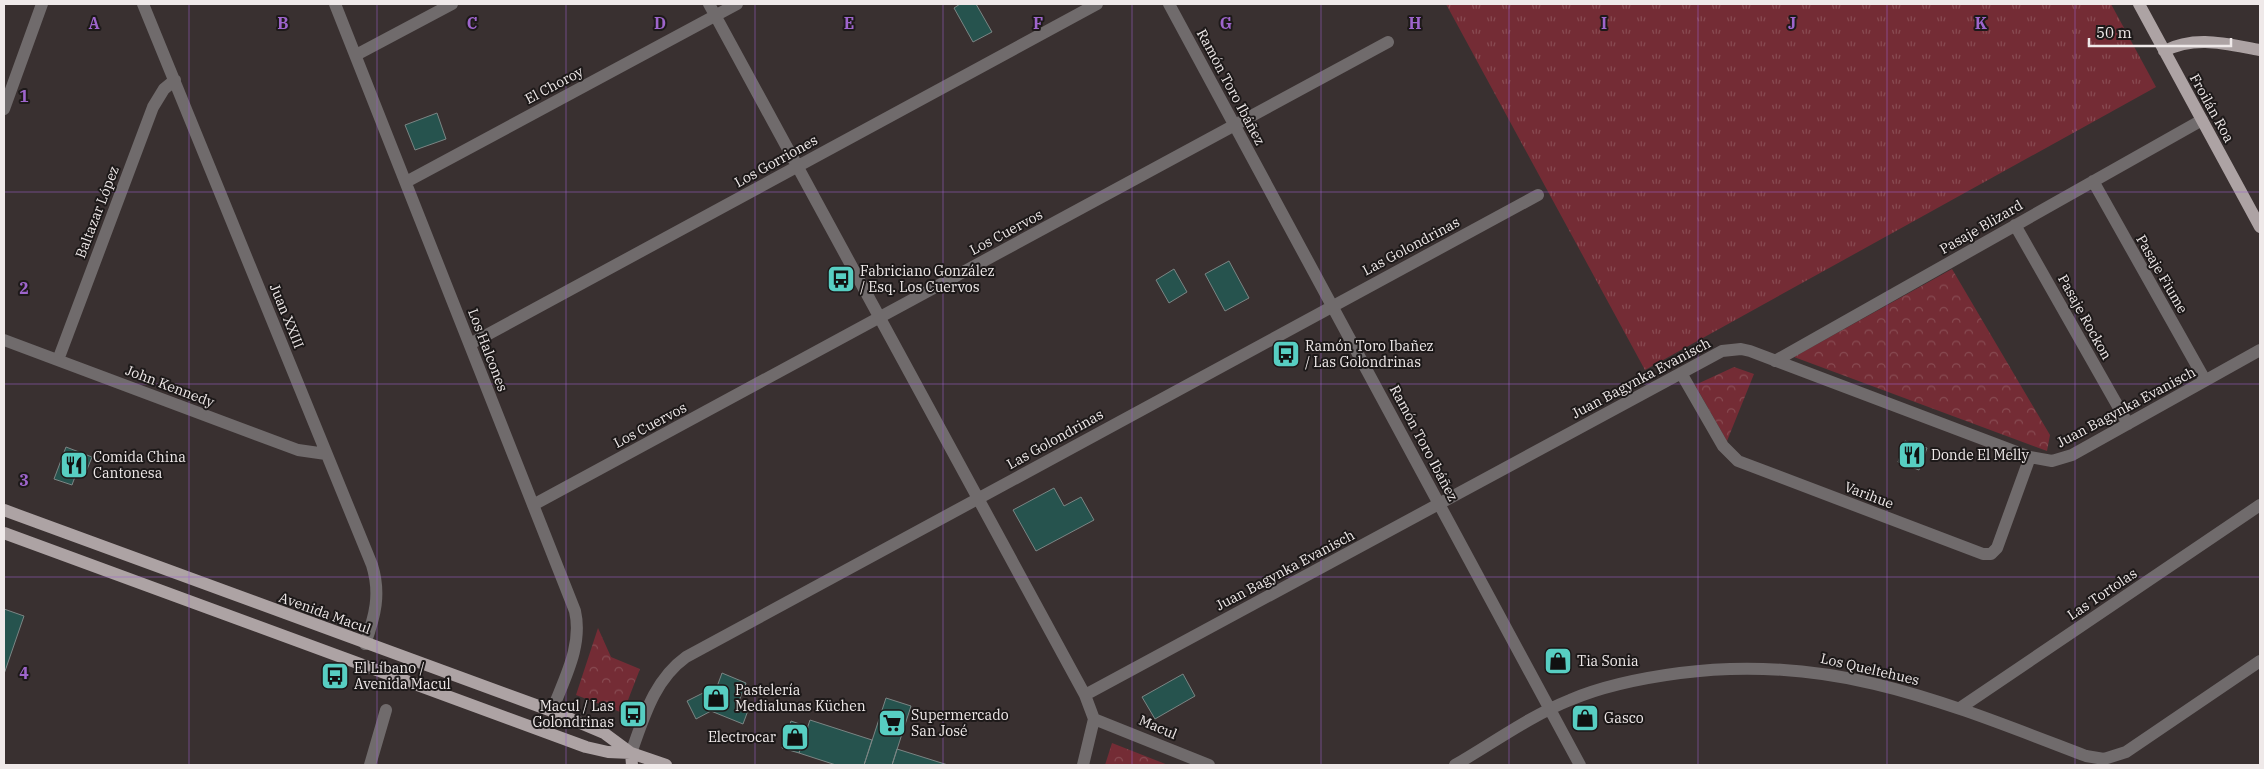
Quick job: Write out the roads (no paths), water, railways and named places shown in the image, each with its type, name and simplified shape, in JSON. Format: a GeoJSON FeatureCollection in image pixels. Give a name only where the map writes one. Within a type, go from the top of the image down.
{"type":"FeatureCollection","features":[{"type":"Feature","properties":{"kind":"main road","name":"Froilán Roa"},"geometry":{"type":"LineString","coordinates":[[2139,4],[2260,227]]}},
{"type":"Feature","properties":{"kind":"main road"},"geometry":{"type":"LineString","coordinates":[[2164,51],[2185,43],[2205,41],[2260,50]]}},
{"type":"Feature","properties":{"kind":"main road","name":"Avenida Macul"},"geometry":{"type":"LineString","coordinates":[[4,510],[552,711],[599,730],[614,739],[632,759]]}},
{"type":"Feature","properties":{"kind":"main road","name":"Avenida Macul"},"geometry":{"type":"LineString","coordinates":[[4,534],[586,747],[632,759],[666,765]]}},
{"type":"Feature","properties":{"kind":"main road"},"geometry":{"type":"LineString","coordinates":[[619,765],[632,759]]}},
{"type":"Feature","properties":{"kind":"street"},"geometry":{"type":"LineString","coordinates":[[4,109],[42,4]]}},
{"type":"Feature","properties":{"kind":"street","name":"Juan XXIII"},"geometry":{"type":"LineString","coordinates":[[143,4],[376,579],[377,606],[365,644]]}},
{"type":"Feature","properties":{"kind":"street","name":"Los Halcones"},"geometry":{"type":"LineString","coordinates":[[335,4],[575,611],[578,629],[576,647],[552,711]]}},
{"type":"Feature","properties":{"kind":"street"},"geometry":{"type":"LineString","coordinates":[[356,55],[452,4]]}},
{"type":"Feature","properties":{"kind":"street","name":"El Choroy"},"geometry":{"type":"LineString","coordinates":[[406,182],[712,10],[737,4]]}},
{"type":"Feature","properties":{"kind":"street","name":"Los Gorriones"},"geometry":{"type":"LineString","coordinates":[[470,344],[1097,4]]}},
{"type":"Feature","properties":{"kind":"street","name":"Ramón Toro Ibáñez"},"geometry":{"type":"LineString","coordinates":[[1169,4],[1580,765]]}},
{"type":"Feature","properties":{"kind":"street"},"geometry":{"type":"LineString","coordinates":[[712,10],[1085,695],[1094,719],[1083,765]]}},
{"type":"Feature","properties":{"kind":"street","name":"Los Cuervos"},"geometry":{"type":"LineString","coordinates":[[533,505],[1388,42]]}},
{"type":"Feature","properties":{"kind":"street","name":"Baltazar López"},"geometry":{"type":"LineString","coordinates":[[58,360],[153,106],[164,89],[174,80]]}},
{"type":"Feature","properties":{"kind":"street","name":"Pasaje Blizard"},"geometry":{"type":"LineString","coordinates":[[1775,361],[2202,120]]}},
{"type":"Feature","properties":{"kind":"street","name":"Pasaje Fiume"},"geometry":{"type":"LineString","coordinates":[[2093,181],[2206,380]]}},
{"type":"Feature","properties":{"kind":"street","name":"Las Golondrinas"},"geometry":{"type":"LineString","coordinates":[[632,759],[653,696],[660,683],[677,664],[978,498],[1538,195]]}},
{"type":"Feature","properties":{"kind":"street","name":"Pasaje Rockon"},"geometry":{"type":"LineString","coordinates":[[2015,225],[2128,424]]}},
{"type":"Feature","properties":{"kind":"street","name":"John Kennedy"},"geometry":{"type":"LineString","coordinates":[[4,340],[298,450],[326,454]]}},
{"type":"Feature","properties":{"kind":"street","name":"Juan Bagynka Evanisch"},"geometry":{"type":"LineString","coordinates":[[1085,695],[1722,351],[1731,349],[1750,351],[2045,461],[2063,459],[2260,350]]}},
{"type":"Feature","properties":{"kind":"street","name":"Varihue"},"geometry":{"type":"LineString","coordinates":[[1681,373],[1722,446],[1738,461],[1983,554],[1991,554],[1997,548],[2030,456]]}},
{"type":"Feature","properties":{"kind":"street","name":"Las Tortolas"},"geometry":{"type":"LineString","coordinates":[[1960,708],[2260,505]]}},
{"type":"Feature","properties":{"kind":"street","name":"Los Queltehues"},"geometry":{"type":"LineString","coordinates":[[1455,765],[1550,710],[1584,694],[1634,680],[1735,668],[1805,670],[1875,683],[1960,708],[2086,756],[2104,759],[2126,752],[2260,661]]}},
{"type":"Feature","properties":{"kind":"street"},"geometry":{"type":"LineString","coordinates":[[370,765],[386,710]]}},
{"type":"Feature","properties":{"kind":"street","name":"Macul"},"geometry":{"type":"LineString","coordinates":[[1094,719],[1209,765]]}},
{"type":"Feature","properties":{"kind":"place","name":"Fabriciano González / Esq. Los Cuervos"},"geometry":{"type":"Point","coordinates":[841,279]}},
{"type":"Feature","properties":{"kind":"place","name":"Ramón Toro Ibañez / Las Golondrinas"},"geometry":{"type":"Point","coordinates":[1286,354]}},
{"type":"Feature","properties":{"kind":"place","name":"Donde El Melly"},"geometry":{"type":"Point","coordinates":[1912,455]}},
{"type":"Feature","properties":{"kind":"place","name":"Comida China Cantonesa"},"geometry":{"type":"Point","coordinates":[74,465]}},
{"type":"Feature","properties":{"kind":"place","name":"Tia Sonia"},"geometry":{"type":"Point","coordinates":[1558,661]}},
{"type":"Feature","properties":{"kind":"place","name":"El Líbano / Avenida Macul"},"geometry":{"type":"Point","coordinates":[335,676]}},
{"type":"Feature","properties":{"kind":"place","name":"Pastelería Medialunas Küchen"},"geometry":{"type":"Point","coordinates":[716,698]}},
{"type":"Feature","properties":{"kind":"place","name":"Macul / Las Golondrinas"},"geometry":{"type":"Point","coordinates":[633,714]}},
{"type":"Feature","properties":{"kind":"place","name":"Gasco"},"geometry":{"type":"Point","coordinates":[1585,718]}},
{"type":"Feature","properties":{"kind":"place","name":"Supermercado San José"},"geometry":{"type":"Point","coordinates":[892,723]}},
{"type":"Feature","properties":{"kind":"place","name":"Electrocar"},"geometry":{"type":"Point","coordinates":[795,737]}}]}
